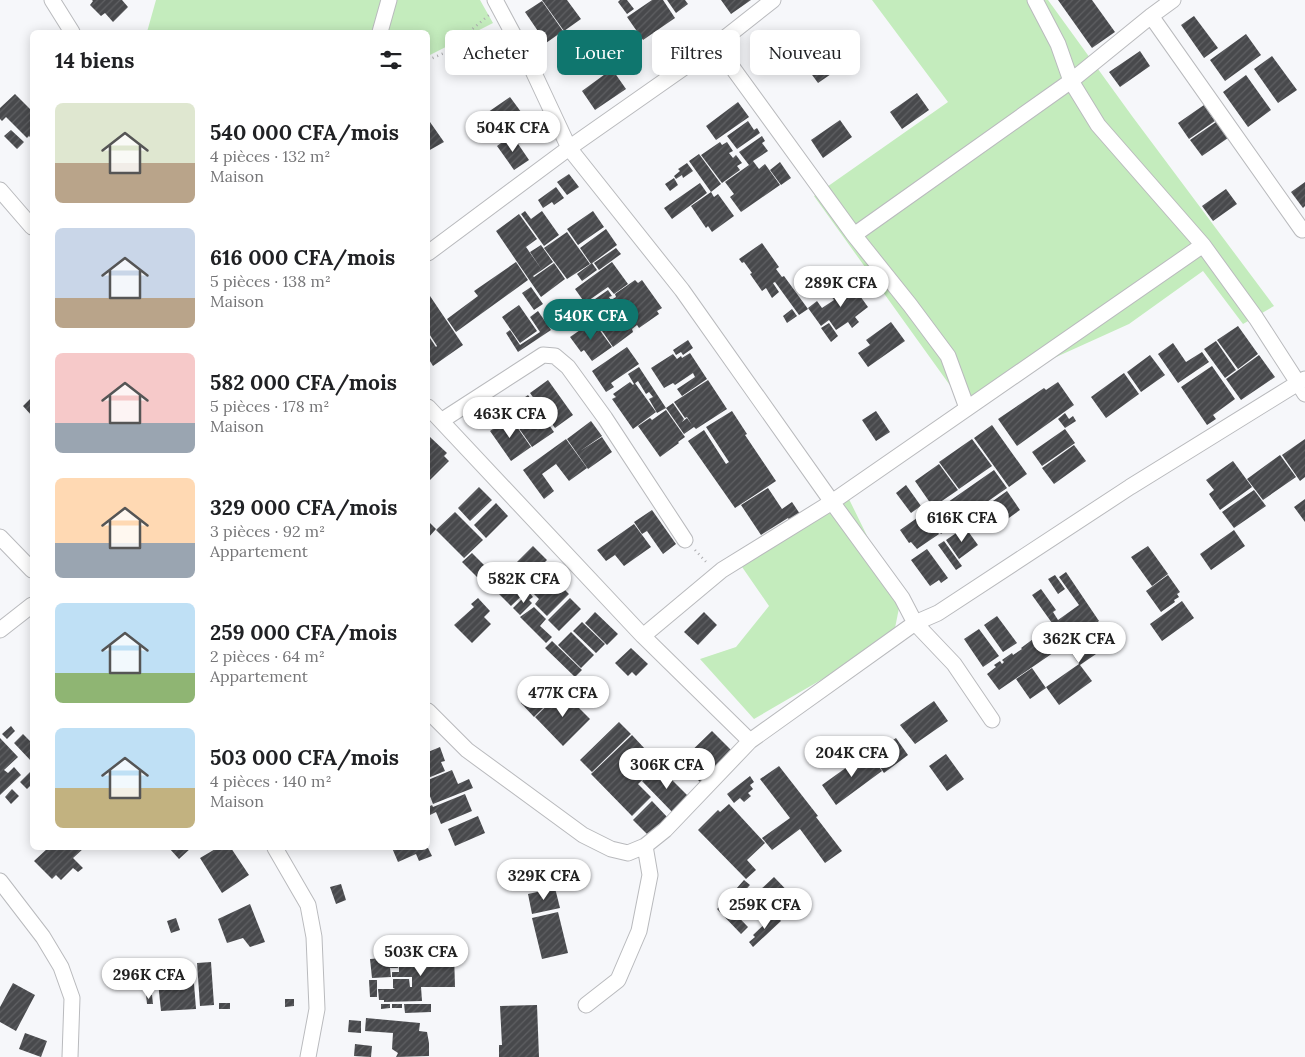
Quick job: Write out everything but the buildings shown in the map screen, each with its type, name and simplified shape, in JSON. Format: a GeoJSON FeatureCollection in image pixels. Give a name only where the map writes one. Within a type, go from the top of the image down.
{"type":"FeatureCollection","features":[{"type":"Feature","properties":{"kind":"street"},"geometry":{"type":"LineString","coordinates":[[52,0],[71,30]]}},
{"type":"Feature","properties":{"kind":"street"},"geometry":{"type":"LineString","coordinates":[[381,30],[389,0]]}},
{"type":"Feature","properties":{"kind":"street"},"geometry":{"type":"LineString","coordinates":[[735,30],[773,0]]}},
{"type":"Feature","properties":{"kind":"street"},"geometry":{"type":"LineString","coordinates":[[430,712],[467,750],[583,835],[611,849],[628,853],[645,846],[665,830],[750,741],[915,624],[938,613],[1130,488],[1303,385],[1203,245],[1098,125],[1070,81],[1058,44],[1035,0]]}},
{"type":"Feature","properties":{"kind":"street"},"geometry":{"type":"LineString","coordinates":[[854,235],[1070,81],[1150,16],[1173,0]]}},
{"type":"Feature","properties":{"kind":"street"},"geometry":{"type":"LineString","coordinates":[[501,2],[569,148],[682,290],[902,598],[915,624],[954,664],[992,720]]}},
{"type":"Feature","properties":{"kind":"street"},"geometry":{"type":"LineString","coordinates":[[1150,16],[1302,230]]}},
{"type":"Feature","properties":{"kind":"street"},"geometry":{"type":"LineString","coordinates":[[430,252],[569,148],[673,75]]}},
{"type":"Feature","properties":{"kind":"street"},"geometry":{"type":"LineString","coordinates":[[738,75],[854,235],[948,356],[967,408]]}},
{"type":"Feature","properties":{"kind":"street"},"geometry":{"type":"LineString","coordinates":[[0,190],[30,225]]}},
{"type":"Feature","properties":{"kind":"street"},"geometry":{"type":"LineString","coordinates":[[643,636],[722,570],[832,502],[1203,245]]}},
{"type":"Feature","properties":{"kind":"street"},"geometry":{"type":"LineString","coordinates":[[441,421],[543,355],[555,356],[568,367],[605,418],[685,540]]}},
{"type":"Feature","properties":{"kind":"street"},"geometry":{"type":"LineString","coordinates":[[430,409],[643,636],[750,741]]}},
{"type":"Feature","properties":{"kind":"street"},"geometry":{"type":"LineString","coordinates":[[0,537],[30,568]]}},
{"type":"Feature","properties":{"kind":"street"},"geometry":{"type":"LineString","coordinates":[[0,630],[30,607]]}},
{"type":"Feature","properties":{"kind":"street"},"geometry":{"type":"LineString","coordinates":[[586,1005],[618,980],[639,931],[650,875],[645,846]]}},
{"type":"Feature","properties":{"kind":"street"},"geometry":{"type":"LineString","coordinates":[[276,850],[308,905],[314,937],[317,1009],[308,1057]]}},
{"type":"Feature","properties":{"kind":"street"},"geometry":{"type":"LineString","coordinates":[[0,881],[42,937],[61,967],[72,998],[70,1057]]}},
{"type":"Feature","properties":{"kind":"path"},"geometry":{"type":"LineString","coordinates":[[430,59],[444,53],[501,2]]}},
{"type":"Feature","properties":{"kind":"path"},"geometry":{"type":"LineString","coordinates":[[685,540],[703,558],[716,576]]}},
{"type":"Feature","properties":{"kind":"green space"},"geometry":{"type":"Polygon","coordinates":[[[156,0],[480,0],[493,23],[479,30],[445,30],[445,47],[430,55],[430,30],[148,30],[156,0]]]}},
{"type":"Feature","properties":{"kind":"green space"},"geometry":{"type":"Polygon","coordinates":[[[872,0],[1048,0],[1274,306],[1243,324],[1203,271],[1129,324],[1023,372],[967,409],[814,196],[948,102],[872,0]]]}},
{"type":"Feature","properties":{"kind":"green space"},"geometry":{"type":"Polygon","coordinates":[[[846,493],[900,603],[893,638],[754,719],[700,659],[736,647],[769,606],[740,564],[846,493]]]}}]}
